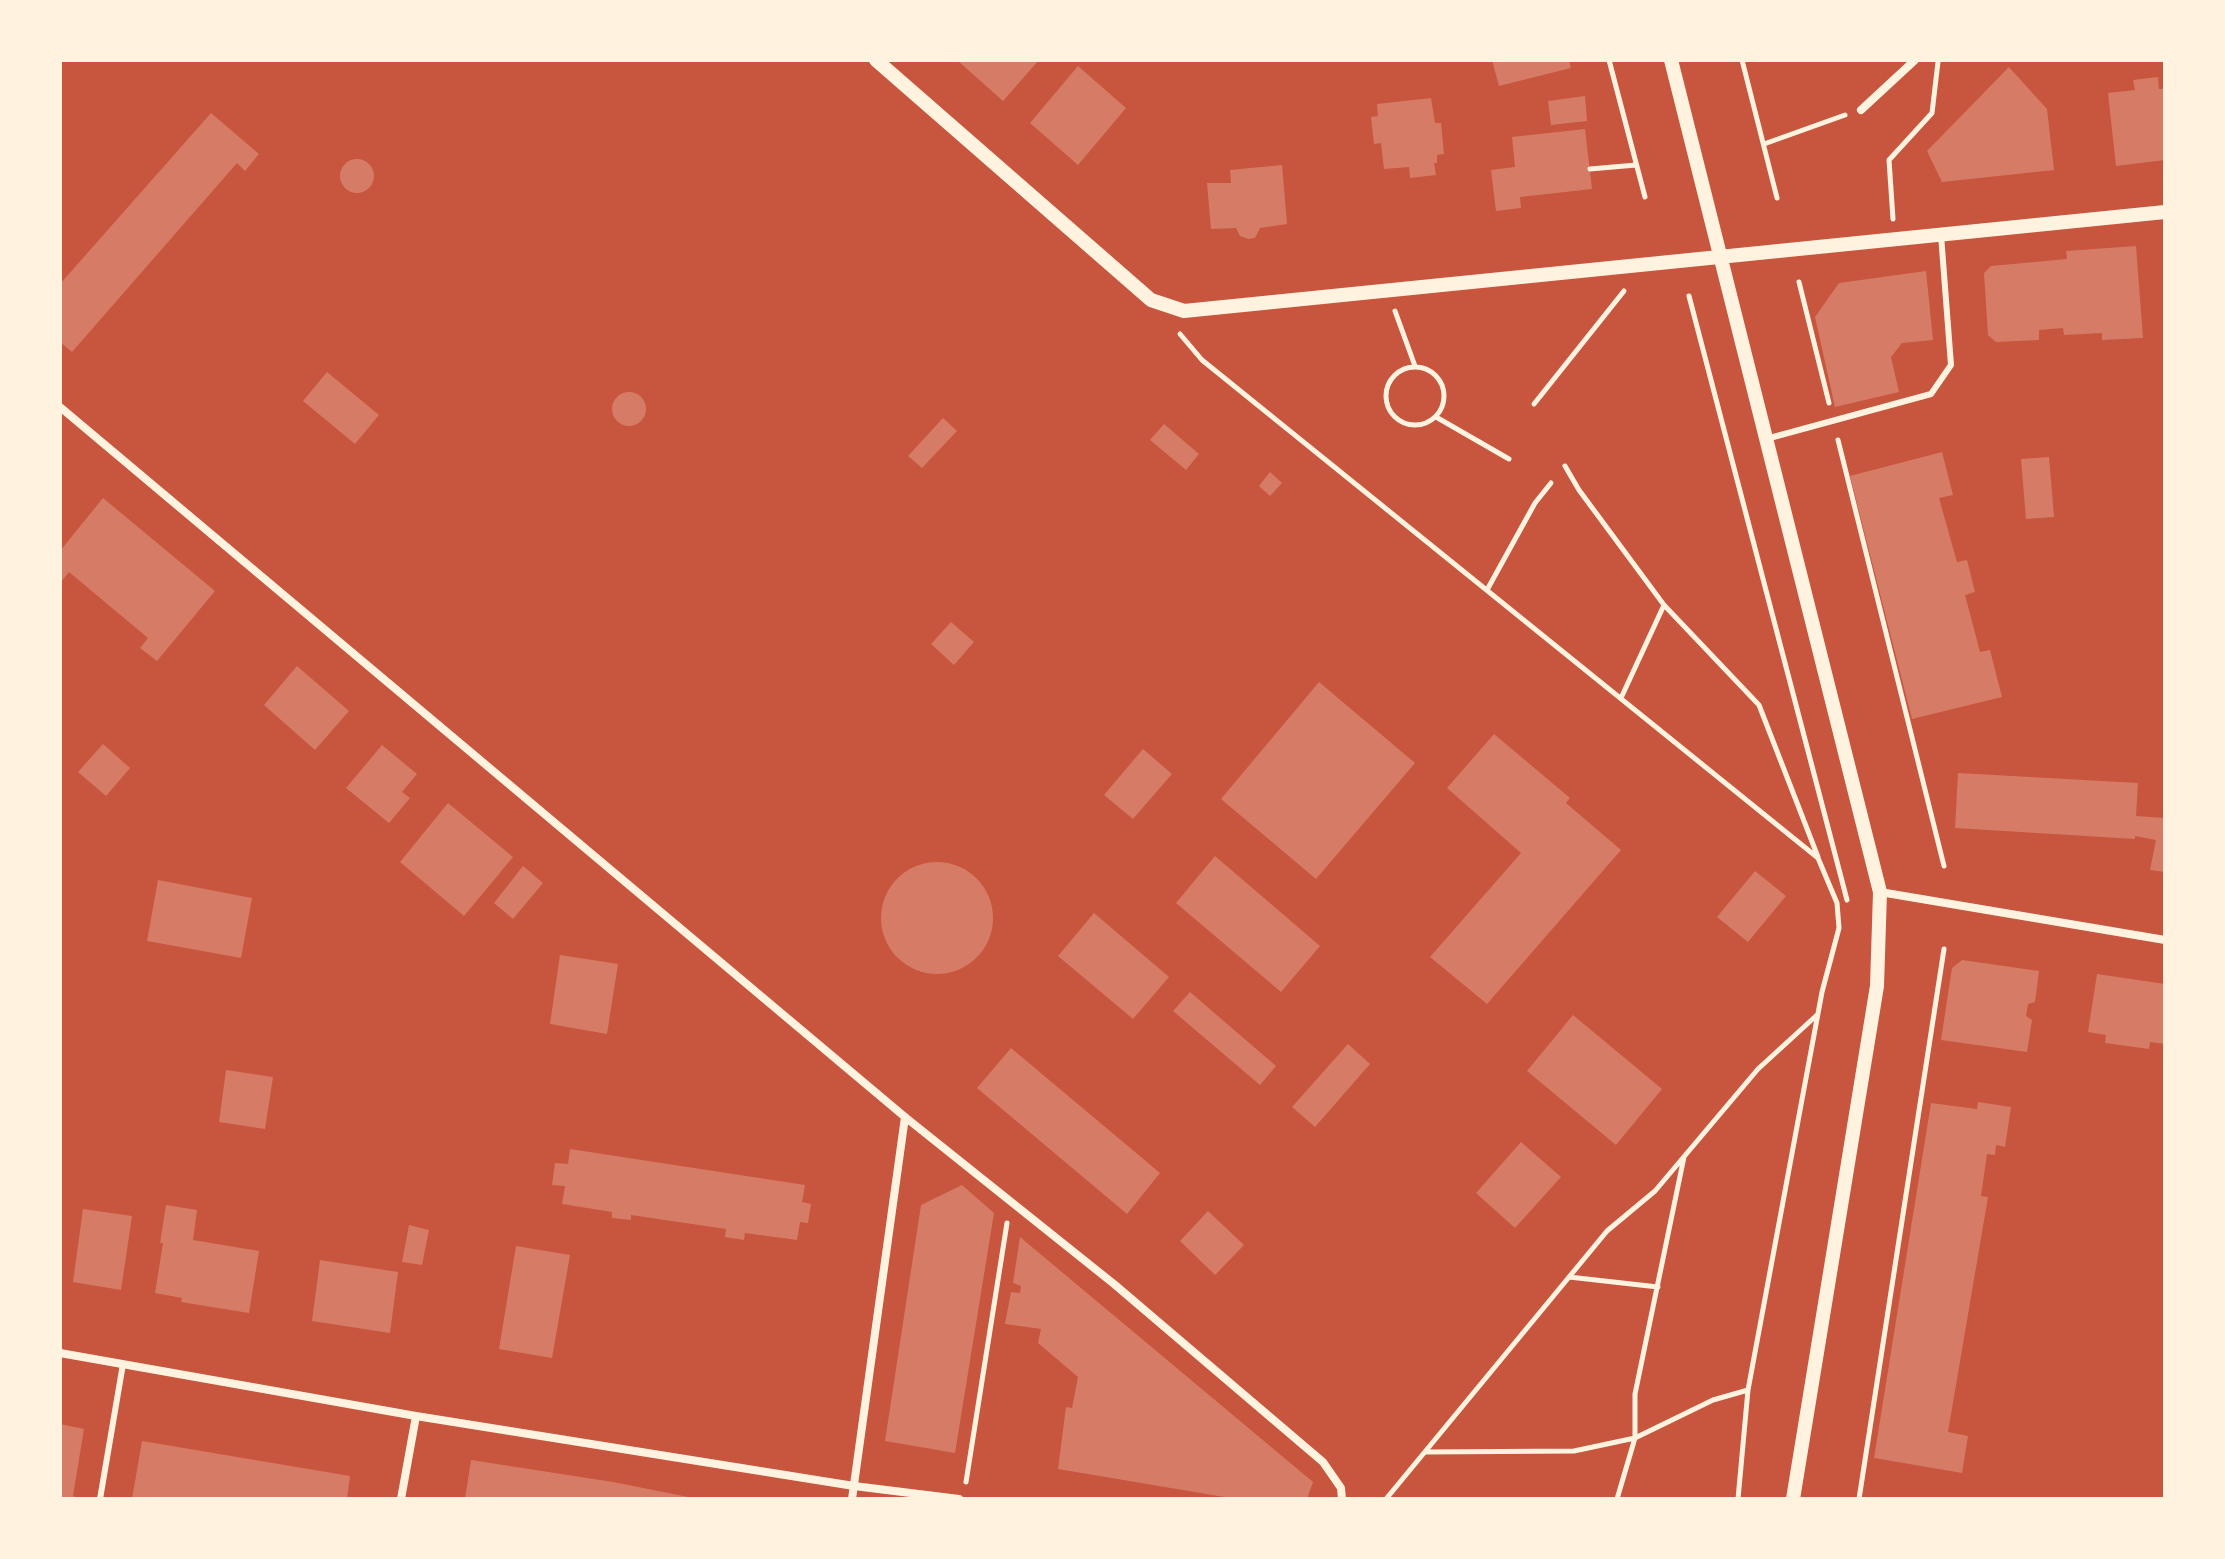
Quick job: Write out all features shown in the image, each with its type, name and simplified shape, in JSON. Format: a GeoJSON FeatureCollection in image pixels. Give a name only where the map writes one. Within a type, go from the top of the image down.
{"type":"FeatureCollection","features":[{"type":"Feature","properties":{"kind":"street"},"geometry":{"type":"LineString","coordinates":[[876,60],[1151,300],[1184,311],[2165,212]]}},
{"type":"Feature","properties":{"kind":"street"},"geometry":{"type":"LineString","coordinates":[[1671,60],[1880,892],[1877,986],[1793,1499]]}},
{"type":"Feature","properties":{"kind":"street"},"geometry":{"type":"LineString","coordinates":[[1861,110],[1915,60]]}},
{"type":"Feature","properties":{"kind":"street"},"geometry":{"type":"LineString","coordinates":[[60,407],[905,1117],[1114,1284],[1323,1462],[1341,1488],[1342,1499]]}},
{"type":"Feature","properties":{"kind":"street"},"geometry":{"type":"LineString","coordinates":[[1880,892],[2165,940]]}},
{"type":"Feature","properties":{"kind":"street"},"geometry":{"type":"LineString","coordinates":[[852,1499],[905,1117]]}},
{"type":"Feature","properties":{"kind":"street"},"geometry":{"type":"LineString","coordinates":[[60,1353],[416,1416],[854,1486],[959,1499]]}},
{"type":"Feature","properties":{"kind":"street"},"geometry":{"type":"LineString","coordinates":[[401,1499],[416,1416]]}},
{"type":"Feature","properties":{"kind":"lane"},"geometry":{"type":"LineString","coordinates":[[1765,439],[1931,394],[1951,365],[1941,235]]}},
{"type":"Feature","properties":{"kind":"lane"},"geometry":{"type":"LineString","coordinates":[[100,1499],[123,1364]]}},
{"type":"Feature","properties":{"kind":"path"},"geometry":{"type":"LineString","coordinates":[[1609,60],[1645,197]]}},
{"type":"Feature","properties":{"kind":"path"},"geometry":{"type":"LineString","coordinates":[[1742,60],[1777,198]]}},
{"type":"Feature","properties":{"kind":"path"},"geometry":{"type":"LineString","coordinates":[[1894,240],[1889,160],[1932,113],[1938,60]]}},
{"type":"Feature","properties":{"kind":"path"},"geometry":{"type":"LineString","coordinates":[[1764,144],[1861,110]]}},
{"type":"Feature","properties":{"kind":"path"},"geometry":{"type":"LineString","coordinates":[[1590,169],[1636,165]]}},
{"type":"Feature","properties":{"kind":"path"},"geometry":{"type":"LineString","coordinates":[[1534,404],[1645,265]]}},
{"type":"Feature","properties":{"kind":"path"},"geometry":{"type":"LineString","coordinates":[[1799,282],[1944,866]]}},
{"type":"Feature","properties":{"kind":"path"},"geometry":{"type":"LineString","coordinates":[[1388,291],[1415,366]]}},
{"type":"Feature","properties":{"kind":"path"},"geometry":{"type":"LineString","coordinates":[[1689,296],[1847,900]]}},
{"type":"Feature","properties":{"kind":"path"},"geometry":{"type":"LineString","coordinates":[[1151,300],[1202,360],[1818,858]]}},
{"type":"Feature","properties":{"kind":"path"},"geometry":{"type":"LineString","coordinates":[[1415,366],[1432,372],[1444,389],[1442,409],[1436,417],[1418,426],[1398,421],[1388,408],[1386,392],[1396,374],[1415,366]]}},
{"type":"Feature","properties":{"kind":"path"},"geometry":{"type":"LineString","coordinates":[[1436,417],[1509,459]]}},
{"type":"Feature","properties":{"kind":"path"},"geometry":{"type":"LineString","coordinates":[[1565,466],[1579,490],[1664,605],[1759,705],[1837,903],[1839,928],[1818,1015],[1748,1390],[1738,1499]]}},
{"type":"Feature","properties":{"kind":"path"},"geometry":{"type":"LineString","coordinates":[[1487,590],[1535,503],[1551,483]]}},
{"type":"Feature","properties":{"kind":"path"},"geometry":{"type":"LineString","coordinates":[[1621,698],[1664,605]]}},
{"type":"Feature","properties":{"kind":"path"},"geometry":{"type":"LineString","coordinates":[[1859,1499],[1944,949]]}},
{"type":"Feature","properties":{"kind":"path"},"geometry":{"type":"LineString","coordinates":[[1386,1499],[1607,1231],[1655,1191],[1758,1069],[1818,1015]]}},
{"type":"Feature","properties":{"kind":"path"},"geometry":{"type":"LineString","coordinates":[[1617,1499],[1635,1438],[1635,1394],[1685,1156]]}},
{"type":"Feature","properties":{"kind":"path"},"geometry":{"type":"LineString","coordinates":[[966,1483],[1011,1201]]}},
{"type":"Feature","properties":{"kind":"path"},"geometry":{"type":"LineString","coordinates":[[1569,1277],[1658,1287]]}},
{"type":"Feature","properties":{"kind":"path"},"geometry":{"type":"LineString","coordinates":[[1426,1452],[1574,1451],[1635,1438],[1713,1400],[1748,1390]]}},
{"type":"Feature","properties":{"kind":"building"},"geometry":{"type":"Polygon","coordinates":[[[957,60],[1039,60],[1003,101],[957,60]]]}},
{"type":"Feature","properties":{"kind":"building"},"geometry":{"type":"Polygon","coordinates":[[[1492,60],[1569,60],[1571,68],[1499,86],[1492,60]]]}},
{"type":"Feature","properties":{"kind":"building"},"geometry":{"type":"Polygon","coordinates":[[[1078,66],[1126,108],[1078,165],[1030,123],[1078,66]]]}},
{"type":"Feature","properties":{"kind":"building"},"geometry":{"type":"Polygon","coordinates":[[[2009,67],[2047,109],[2054,170],[1942,182],[1927,151],[2009,67]]]}},
{"type":"Feature","properties":{"kind":"building"},"geometry":{"type":"Polygon","coordinates":[[[2158,77],[2159,89],[2165,89],[2165,160],[2116,166],[2108,93],[2135,90],[2133,80],[2158,77]]]}},
{"type":"Feature","properties":{"kind":"building"},"geometry":{"type":"Polygon","coordinates":[[[1585,96],[1587,121],[1551,125],[1548,101],[1585,96]]]}},
{"type":"Feature","properties":{"kind":"building"},"geometry":{"type":"Polygon","coordinates":[[[1431,98],[1435,123],[1441,123],[1444,154],[1437,155],[1437,163],[1434,163],[1436,175],[1410,178],[1409,167],[1384,169],[1381,143],[1374,144],[1371,117],[1378,116],[1377,104],[1431,98]]]}},
{"type":"Feature","properties":{"kind":"building"},"geometry":{"type":"Polygon","coordinates":[[[211,113],[259,154],[245,171],[237,163],[72,352],[60,342],[60,284],[211,113]]]}},
{"type":"Feature","properties":{"kind":"building"},"geometry":{"type":"Polygon","coordinates":[[[1585,129],[1592,189],[1520,197],[1521,208],[1496,211],[1491,170],[1515,167],[1512,137],[1585,129]]]}},
{"type":"Feature","properties":{"kind":"building"},"geometry":{"type":"Polygon","coordinates":[[[357,159],[369,164],[374,176],[369,188],[357,193],[345,188],[340,176],[345,164],[357,159]]]}},
{"type":"Feature","properties":{"kind":"building"},"geometry":{"type":"Polygon","coordinates":[[[1282,165],[1287,224],[1260,228],[1255,238],[1248,239],[1240,236],[1236,228],[1211,229],[1207,183],[1231,183],[1230,170],[1282,165]]]}},
{"type":"Feature","properties":{"kind":"building"},"geometry":{"type":"Polygon","coordinates":[[[2136,246],[2143,338],[2102,340],[2102,333],[2064,335],[2063,328],[2039,330],[2039,340],[1996,342],[1988,335],[1984,273],[1991,266],[2067,259],[2066,251],[2136,246]]]}},
{"type":"Feature","properties":{"kind":"building"},"geometry":{"type":"Polygon","coordinates":[[[1926,271],[1933,340],[1902,343],[1891,357],[1899,392],[1835,407],[1815,317],[1839,283],[1926,271]]]}},
{"type":"Feature","properties":{"kind":"building"},"geometry":{"type":"Polygon","coordinates":[[[327,372],[379,415],[355,444],[303,401],[327,372]]]}},
{"type":"Feature","properties":{"kind":"building"},"geometry":{"type":"Polygon","coordinates":[[[629,392],[641,397],[646,409],[641,421],[629,426],[617,421],[612,409],[617,397],[629,392]]]}},
{"type":"Feature","properties":{"kind":"building"},"geometry":{"type":"Polygon","coordinates":[[[943,418],[957,431],[922,468],[908,456],[943,418]]]}},
{"type":"Feature","properties":{"kind":"building"},"geometry":{"type":"Polygon","coordinates":[[[1164,424],[1199,454],[1186,470],[1150,440],[1164,424]]]}},
{"type":"Feature","properties":{"kind":"building"},"geometry":{"type":"Polygon","coordinates":[[[1942,452],[1953,495],[1939,498],[1957,562],[1967,560],[1975,592],[1965,595],[1980,652],[1990,650],[2002,697],[1912,719],[1850,476],[1942,452]]]}},
{"type":"Feature","properties":{"kind":"building"},"geometry":{"type":"Polygon","coordinates":[[[2049,457],[2054,517],[2026,519],[2021,459],[2049,457]]]}},
{"type":"Feature","properties":{"kind":"building"},"geometry":{"type":"Polygon","coordinates":[[[1270,472],[1282,483],[1270,496],[1259,486],[1270,472]]]}},
{"type":"Feature","properties":{"kind":"building"},"geometry":{"type":"Polygon","coordinates":[[[103,498],[215,591],[157,661],[140,648],[148,638],[69,572],[60,583],[60,551],[103,498]]]}},
{"type":"Feature","properties":{"kind":"building"},"geometry":{"type":"Polygon","coordinates":[[[951,622],[974,642],[954,665],[931,644],[951,622]]]}},
{"type":"Feature","properties":{"kind":"building"},"geometry":{"type":"Polygon","coordinates":[[[297,666],[349,711],[315,750],[264,705],[297,666]]]}},
{"type":"Feature","properties":{"kind":"building"},"geometry":{"type":"Polygon","coordinates":[[[1319,682],[1415,763],[1316,879],[1221,799],[1319,682]]]}},
{"type":"Feature","properties":{"kind":"building"},"geometry":{"type":"Polygon","coordinates":[[[1494,734],[1570,798],[1566,803],[1621,850],[1487,1004],[1430,957],[1521,853],[1447,788],[1494,734]]]}},
{"type":"Feature","properties":{"kind":"building"},"geometry":{"type":"Polygon","coordinates":[[[103,744],[130,768],[106,796],[78,772],[103,744]]]}},
{"type":"Feature","properties":{"kind":"building"},"geometry":{"type":"Polygon","coordinates":[[[382,745],[417,774],[402,792],[410,798],[389,823],[346,788],[382,745]]]}},
{"type":"Feature","properties":{"kind":"building"},"geometry":{"type":"Polygon","coordinates":[[[1143,749],[1172,774],[1133,819],[1104,795],[1143,749]]]}},
{"type":"Feature","properties":{"kind":"building"},"geometry":{"type":"Polygon","coordinates":[[[1958,773],[2138,783],[2136,816],[2165,818],[2165,872],[2150,870],[2156,840],[2135,836],[2135,839],[1955,828],[1958,773]]]}},
{"type":"Feature","properties":{"kind":"building"},"geometry":{"type":"Polygon","coordinates":[[[448,803],[513,857],[464,916],[400,862],[448,803]]]}},
{"type":"Feature","properties":{"kind":"building"},"geometry":{"type":"Polygon","coordinates":[[[1215,856],[1320,946],[1281,992],[1176,903],[1215,856]]]}},
{"type":"Feature","properties":{"kind":"building"},"geometry":{"type":"Polygon","coordinates":[[[937,862],[958,866],[976,879],[989,897],[993,918],[989,939],[976,957],[958,970],[937,974],[916,970],[898,957],[885,939],[881,918],[885,897],[898,879],[916,866],[937,862]]]}},
{"type":"Feature","properties":{"kind":"building"},"geometry":{"type":"Polygon","coordinates":[[[523,866],[543,883],[513,919],[494,903],[523,866]]]}},
{"type":"Feature","properties":{"kind":"building"},"geometry":{"type":"Polygon","coordinates":[[[1755,871],[1786,896],[1748,942],[1717,917],[1755,871]]]}},
{"type":"Feature","properties":{"kind":"building"},"geometry":{"type":"Polygon","coordinates":[[[158,880],[252,898],[241,958],[147,941],[158,880]]]}},
{"type":"Feature","properties":{"kind":"building"},"geometry":{"type":"Polygon","coordinates":[[[1094,913],[1169,977],[1133,1019],[1058,956],[1094,913]]]}},
{"type":"Feature","properties":{"kind":"building"},"geometry":{"type":"Polygon","coordinates":[[[560,955],[618,964],[607,1034],[550,1024],[560,955]]]}},
{"type":"Feature","properties":{"kind":"building"},"geometry":{"type":"Polygon","coordinates":[[[1962,960],[2039,971],[2035,1002],[2028,1004],[2026,1016],[2032,1020],[2027,1052],[1941,1040],[1952,968],[1962,960]]]}},
{"type":"Feature","properties":{"kind":"building"},"geometry":{"type":"Polygon","coordinates":[[[2097,974],[2165,984],[2165,1044],[2150,1042],[2149,1049],[2105,1043],[2106,1035],[2088,1032],[2097,974]]]}},
{"type":"Feature","properties":{"kind":"building"},"geometry":{"type":"Polygon","coordinates":[[[1190,992],[1276,1066],[1260,1085],[1173,1011],[1190,992]]]}},
{"type":"Feature","properties":{"kind":"building"},"geometry":{"type":"Polygon","coordinates":[[[1573,1015],[1662,1089],[1616,1145],[1527,1071],[1573,1015]]]}},
{"type":"Feature","properties":{"kind":"building"},"geometry":{"type":"Polygon","coordinates":[[[1348,1044],[1370,1064],[1315,1127],[1292,1107],[1348,1044]]]}},
{"type":"Feature","properties":{"kind":"building"},"geometry":{"type":"Polygon","coordinates":[[[1011,1048],[1160,1173],[1127,1214],[977,1088],[1011,1048]]]}},
{"type":"Feature","properties":{"kind":"building"},"geometry":{"type":"Polygon","coordinates":[[[226,1070],[273,1077],[265,1129],[219,1122],[226,1070]]]}},
{"type":"Feature","properties":{"kind":"building"},"geometry":{"type":"Polygon","coordinates":[[[1978,1102],[2011,1107],[2005,1147],[1996,1145],[1995,1155],[1987,1154],[1981,1196],[1988,1197],[1948,1432],[1968,1436],[1962,1473],[1874,1458],[1931,1103],[1977,1109],[1978,1102]]]}},
{"type":"Feature","properties":{"kind":"building"},"geometry":{"type":"Polygon","coordinates":[[[1521,1142],[1561,1177],[1515,1228],[1476,1193],[1521,1142]]]}},
{"type":"Feature","properties":{"kind":"building"},"geometry":{"type":"Polygon","coordinates":[[[570,1149],[805,1185],[802,1202],[811,1204],[808,1223],[800,1222],[797,1240],[745,1233],[744,1240],[725,1237],[726,1229],[631,1215],[631,1220],[612,1218],[612,1212],[562,1204],[565,1186],[552,1185],[555,1163],[568,1164],[570,1149]]]}},
{"type":"Feature","properties":{"kind":"building"},"geometry":{"type":"Polygon","coordinates":[[[962,1185],[994,1213],[955,1453],[885,1441],[921,1205],[962,1185]]]}},
{"type":"Feature","properties":{"kind":"building"},"geometry":{"type":"Polygon","coordinates":[[[166,1205],[197,1210],[193,1240],[259,1251],[249,1313],[181,1302],[182,1298],[155,1293],[166,1205]]]}},
{"type":"Feature","properties":{"kind":"building"},"geometry":{"type":"Polygon","coordinates":[[[83,1209],[132,1216],[121,1290],[73,1282],[83,1209]]]}},
{"type":"Feature","properties":{"kind":"building"},"geometry":{"type":"Polygon","coordinates":[[[1208,1211],[1244,1245],[1215,1275],[1180,1241],[1208,1211]]]}},
{"type":"Feature","properties":{"kind":"building"},"geometry":{"type":"Polygon","coordinates":[[[409,1225],[429,1230],[422,1265],[402,1262],[409,1225]]]}},
{"type":"Feature","properties":{"kind":"building"},"geometry":{"type":"Polygon","coordinates":[[[1020,1237],[1313,1482],[1307,1499],[1236,1499],[1058,1469],[1066,1407],[1072,1408],[1078,1377],[1038,1343],[1041,1329],[1005,1324],[1011,1292],[1020,1293],[1021,1286],[1013,1283],[1020,1237]]]}},
{"type":"Feature","properties":{"kind":"building"},"geometry":{"type":"Polygon","coordinates":[[[516,1246],[570,1255],[552,1358],[499,1349],[516,1246]]]}},
{"type":"Feature","properties":{"kind":"building"},"geometry":{"type":"Polygon","coordinates":[[[320,1260],[398,1272],[390,1333],[312,1321],[320,1260]]]}},
{"type":"Feature","properties":{"kind":"building"},"geometry":{"type":"Polygon","coordinates":[[[60,1424],[84,1429],[73,1496],[81,1499],[60,1499],[60,1424]]]}},
{"type":"Feature","properties":{"kind":"building"},"geometry":{"type":"Polygon","coordinates":[[[142,1441],[350,1476],[347,1499],[132,1499],[142,1441]]]}},
{"type":"Feature","properties":{"kind":"building"},"geometry":{"type":"Polygon","coordinates":[[[471,1460],[613,1482],[698,1499],[465,1499],[471,1460]]]}}]}
